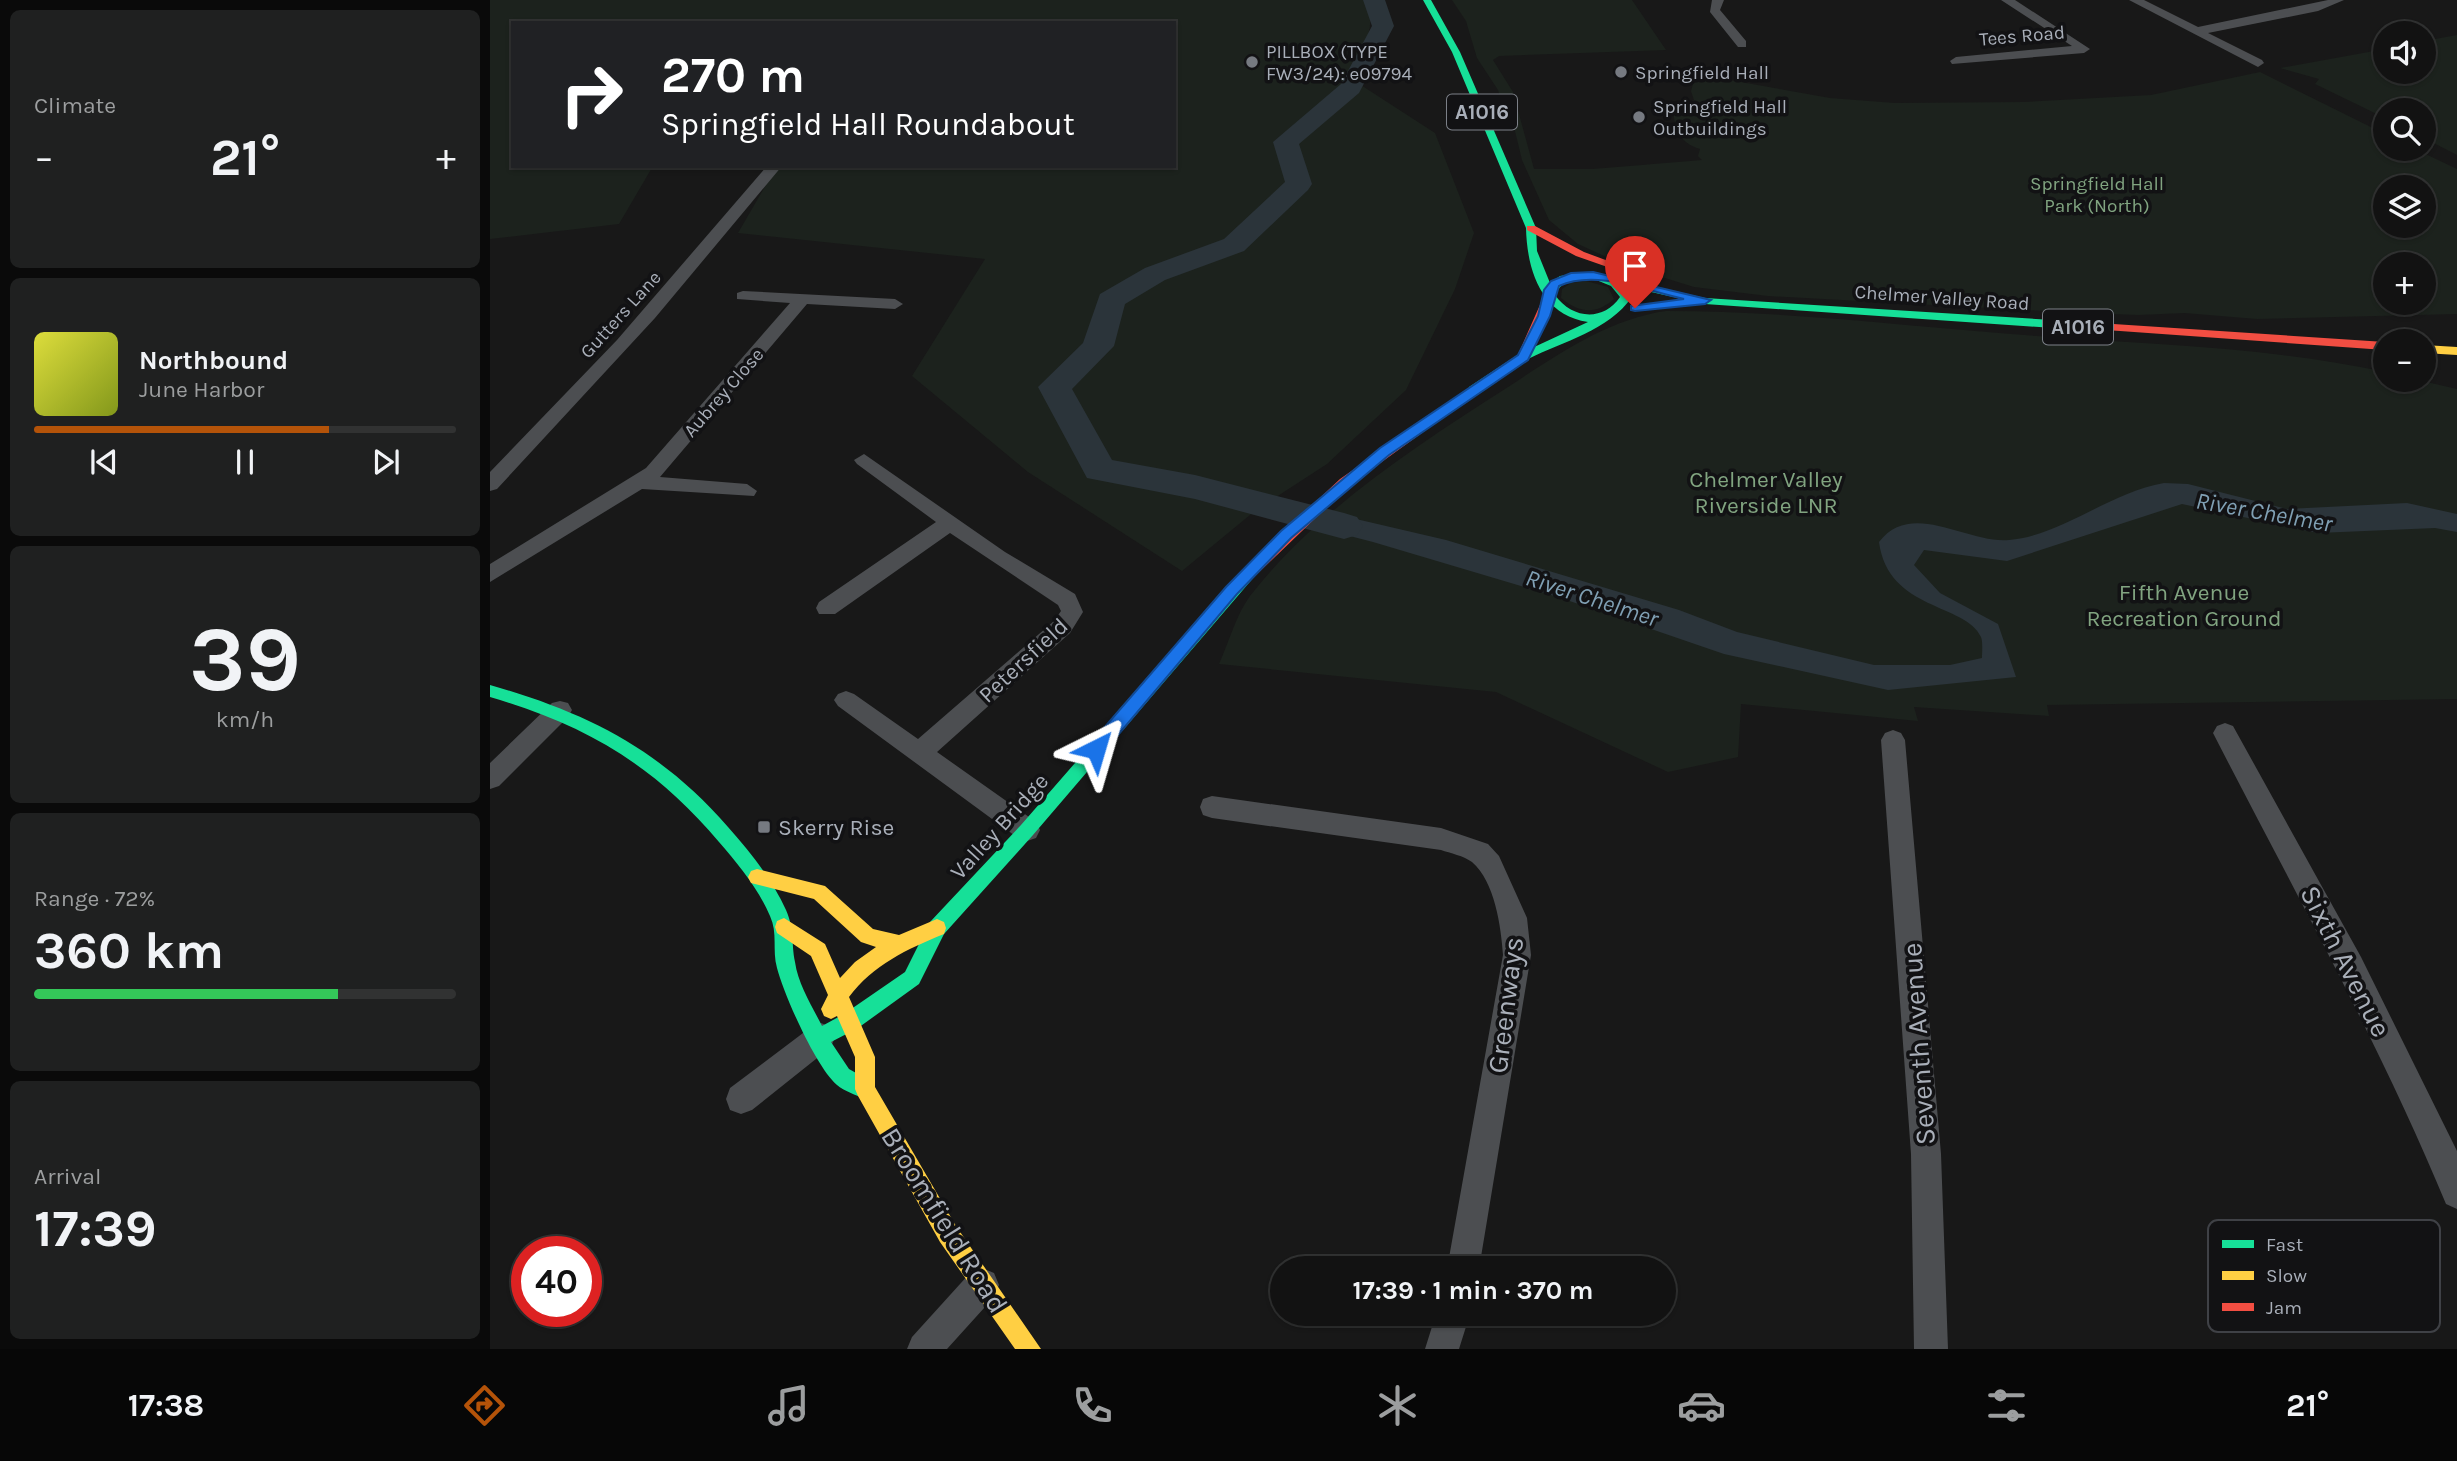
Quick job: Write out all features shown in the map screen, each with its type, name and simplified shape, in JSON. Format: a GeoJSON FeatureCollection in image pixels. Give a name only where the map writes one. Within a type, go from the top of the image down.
{"type":"FeatureCollection","features":[{"type":"Feature","properties":{"kind":"main road","name":"Chelmer Valley Road"},"geometry":{"type":"LineString","coordinates":[[1427,0],[1456,52],[1531,228],[1532,250],[1549,297]]}},
{"type":"Feature","properties":{"kind":"main road","name":"Chelmer Valley Road"},"geometry":{"type":"LineString","coordinates":[[1531,228],[1562,255],[1604,278],[1705,300],[2373,345]]}},
{"type":"Feature","properties":{"kind":"main road","name":"A1016"},"geometry":{"type":"LineString","coordinates":[[1531,228],[1580,254],[1647,278],[1772,305]]}},
{"type":"Feature","properties":{"kind":"main road"},"geometry":{"type":"LineString","coordinates":[[1523,357],[1553,285],[1564,278],[1604,278],[1621,288],[1626,297],[1622,306],[1610,314],[1586,317],[1569,314],[1556,307],[1549,297]]}},
{"type":"Feature","properties":{"kind":"main road","name":"Chelmer Valley Road"},"geometry":{"type":"LineString","coordinates":[[1610,314],[1642,307],[1705,300]]}},
{"type":"Feature","properties":{"kind":"main road","name":"Valley Bridge"},"geometry":{"type":"LineString","coordinates":[[821,1037],[851,1021],[912,978],[937,928],[1027,830],[1231,591],[1286,535],[1384,452],[1523,357],[1576,334],[1610,314]]}},
{"type":"Feature","properties":{"kind":"main road"},"geometry":{"type":"LineString","coordinates":[[2436,349],[2457,351]]}},
{"type":"Feature","properties":{"kind":"main road","name":"Broomfield Road"},"geometry":{"type":"LineString","coordinates":[[490,691],[560,710],[621,740],[660,766],[720,828],[757,877],[784,927],[786,968],[840,1075],[865,1089]]}},
{"type":"Feature","properties":{"kind":"main road"},"geometry":{"type":"LineString","coordinates":[[757,877],[819,892],[868,936],[897,943]]}},
{"type":"Feature","properties":{"kind":"main road","name":"Broomfield Road"},"geometry":{"type":"LineString","coordinates":[[784,927],[818,950],[865,1057],[865,1089],[948,1234],[982,1286],[1029,1349]]}},
{"type":"Feature","properties":{"kind":"main road","name":"Valley Bridge"},"geometry":{"type":"LineString","coordinates":[[821,1037],[837,993],[848,980],[897,943],[937,928]]}},
{"type":"Feature","properties":{"kind":"street"},"geometry":{"type":"LineString","coordinates":[[1718,0],[1714,9],[1742,44]]}},
{"type":"Feature","properties":{"kind":"street","name":"Tees Road"},"geometry":{"type":"LineString","coordinates":[[1956,61],[2084,49],[2007,0]]}},
{"type":"Feature","properties":{"kind":"street"},"geometry":{"type":"LineString","coordinates":[[2136,0],[2258,63]]}},
{"type":"Feature","properties":{"kind":"street"},"geometry":{"type":"LineString","coordinates":[[2198,31],[2318,8],[2338,0]]}},
{"type":"Feature","properties":{"kind":"street","name":"Gutters Lane"},"geometry":{"type":"LineString","coordinates":[[490,484],[642,322],[727,225],[740,203],[773,168]]}},
{"type":"Feature","properties":{"kind":"street"},"geometry":{"type":"LineString","coordinates":[[743,296],[895,304]]}},
{"type":"Feature","properties":{"kind":"street","name":"Aubrey Close"},"geometry":{"type":"LineString","coordinates":[[490,574],[640,482],[662,463],[802,300]]}},
{"type":"Feature","properties":{"kind":"street","name":"Petersfield"},"geometry":{"type":"LineString","coordinates":[[864,460],[998,557],[1067,600],[1072,612],[1062,627],[920,752]]}},
{"type":"Feature","properties":{"kind":"street"},"geometry":{"type":"LineString","coordinates":[[640,482],[747,491]]}},
{"type":"Feature","properties":{"kind":"street"},"geometry":{"type":"LineString","coordinates":[[827,608],[951,522]]}},
{"type":"Feature","properties":{"kind":"street"},"geometry":{"type":"LineString","coordinates":[[846,699],[1027,830]]}},
{"type":"Feature","properties":{"kind":"street"},"geometry":{"type":"LineString","coordinates":[[490,779],[560,710]]}},
{"type":"Feature","properties":{"kind":"street","name":"Sixth Avenue"},"geometry":{"type":"LineString","coordinates":[[2225,733],[2351,966],[2447,1164],[2457,1194]]}},
{"type":"Feature","properties":{"kind":"street","name":"Seventh Avenue"},"geometry":{"type":"LineString","coordinates":[[1893,740],[1926,1154],[1931,1349]]}},
{"type":"Feature","properties":{"kind":"street","name":"Greenways"},"geometry":{"type":"LineString","coordinates":[[1212,807],[1441,839],[1479,852],[1490,864],[1514,918],[1517,955],[1465,1256]]}},
{"type":"Feature","properties":{"kind":"street"},"geometry":{"type":"LineString","coordinates":[[741,1100],[821,1037]]}},
{"type":"Feature","properties":{"kind":"street"},"geometry":{"type":"LineString","coordinates":[[924,1349],[982,1286]]}},
{"type":"Feature","properties":{"kind":"street"},"geometry":{"type":"LineString","coordinates":[[1442,1349],[1449,1326]]}},
{"type":"Feature","properties":{"kind":"green space"},"geometry":{"type":"Polygon","coordinates":[[[490,0],[1363,0],[1368,9],[1370,28],[1350,78],[1435,133],[1474,233],[1455,289],[1406,390],[1327,464],[1256,510],[1182,571],[1028,472],[912,376],[985,259],[738,233],[776,168],[1176,168],[1176,21],[511,21],[511,168],[652,168],[619,224],[490,239],[490,0]]]}},
{"type":"Feature","properties":{"kind":"green space","name":"Springfield Hall Park (North)"},"geometry":{"type":"Polygon","coordinates":[[[1452,0],[1632,0],[1666,50],[1499,56],[1493,60],[1513,92],[1534,169],[1593,169],[1702,160],[1698,156],[1700,149],[1687,143],[1679,134],[1673,107],[1694,100],[1691,91],[1696,74],[1830,98],[1895,103],[2024,102],[2151,95],[2260,72],[2373,128],[2373,161],[2436,159],[2457,169],[2457,314],[2436,315],[2436,252],[2373,252],[2373,315],[2417,315],[2257,319],[2185,313],[2082,313],[1768,296],[1694,287],[1626,266],[1578,244],[1549,220],[1522,160],[1514,127],[1505,113],[1498,90],[1477,58],[1466,21],[1452,0]]]}},
{"type":"Feature","properties":{"kind":"green space"},"geometry":{"type":"Polygon","coordinates":[[[2457,35],[2457,155],[2436,144],[2436,98],[2373,98],[2373,112],[2315,84],[2319,79],[2280,68],[2373,51],[2373,84],[2436,84],[2436,39],[2457,35]]]}},
{"type":"Feature","properties":{"kind":"green space"},"geometry":{"type":"Polygon","coordinates":[[[1586,281],[1608,287],[1614,299],[1601,308],[1588,310],[1574,307],[1561,298],[1562,289],[1571,283],[1586,281]]]}},
{"type":"Feature","properties":{"kind":"green space","name":"Chelmer Valley Riverside LNR"},"geometry":{"type":"Polygon","coordinates":[[[1666,311],[1806,317],[2256,352],[2373,370],[2373,392],[2436,392],[2436,384],[2457,389],[2457,699],[2047,705],[2049,716],[1914,707],[1918,721],[1741,704],[1738,757],[1668,772],[1496,692],[1219,664],[1250,596],[1276,565],[1336,508],[1437,433],[1562,352],[1602,331],[1644,315],[1666,311]]]}},
{"type":"Feature","properties":{"kind":"water"},"geometry":{"type":"Polygon","coordinates":[[[2164,483],[2188,484],[2287,509],[2407,503],[2457,514],[2457,532],[2435,528],[2318,533],[2182,504],[2007,561],[1924,550],[1914,565],[1940,593],[1998,624],[2016,677],[1888,690],[1724,654],[1558,597],[1373,542],[1280,518],[1296,505],[1446,540],[1679,610],[1737,632],[1874,665],[1950,665],[1982,658],[1981,637],[1973,626],[1911,593],[1897,581],[1885,564],[1879,542],[1892,530],[1907,524],[1924,524],[1993,539],[2029,537],[2124,495],[2164,483]]]}},
{"type":"Feature","properties":{"kind":"waterway","name":"River Chelmer"},"geometry":{"type":"LineString","coordinates":[[1344,526],[1195,487],[1100,470],[1055,387],[1098,346],[1111,300],[1155,274],[1234,245],[1299,184],[1286,142],[1351,88],[1383,26],[1374,0]]}},
{"type":"Feature","properties":{"kind":"traffic: fast"},"geometry":{"type":"LineString","coordinates":[[1427,0],[1456,52],[1531,228],[1532,251],[1549,295]]}},
{"type":"Feature","properties":{"kind":"traffic: fast"},"geometry":{"type":"LineString","coordinates":[[1588,275],[1615,284],[1626,297],[1610,314],[1588,319],[1576,317],[1556,305],[1549,295],[1555,284],[1564,278],[1588,275]]}},
{"type":"Feature","properties":{"kind":"traffic: fast"},"geometry":{"type":"LineString","coordinates":[[1611,280],[1705,301],[2068,325]]}},
{"type":"Feature","properties":{"kind":"traffic: fast"},"geometry":{"type":"LineString","coordinates":[[1473,390],[1523,357],[1576,334],[1608,315]]}},
{"type":"Feature","properties":{"kind":"traffic: fast"},"geometry":{"type":"LineString","coordinates":[[821,1037],[851,1021],[912,978],[937,928],[1027,830],[1249,573]]}},
{"type":"Feature","properties":{"kind":"traffic: fast"},"geometry":{"type":"LineString","coordinates":[[490,691],[562,714],[624,746],[680,788],[706,814],[747,863],[773,903],[784,930],[785,962],[790,977],[828,1056],[842,1076],[865,1089]]}},
{"type":"Feature","properties":{"kind":"traffic: slow"},"geometry":{"type":"LineString","coordinates":[[2436,350],[2457,351]]}},
{"type":"Feature","properties":{"kind":"traffic: slow"},"geometry":{"type":"LineString","coordinates":[[757,877],[819,892],[868,936],[897,943]]}},
{"type":"Feature","properties":{"kind":"traffic: slow"},"geometry":{"type":"LineString","coordinates":[[784,927],[818,950],[865,1057],[865,1089],[948,1234],[1029,1349]]}},
{"type":"Feature","properties":{"kind":"traffic: slow"},"geometry":{"type":"LineString","coordinates":[[831,1009],[850,980],[875,958],[937,928]]}},
{"type":"Feature","properties":{"kind":"traffic: jam"},"geometry":{"type":"LineString","coordinates":[[1531,228],[1580,254],[1640,275]]}},
{"type":"Feature","properties":{"kind":"traffic: jam"},"geometry":{"type":"LineString","coordinates":[[1523,357],[1549,298]]}},
{"type":"Feature","properties":{"kind":"traffic: jam"},"geometry":{"type":"LineString","coordinates":[[2068,325],[2373,345]]}},
{"type":"Feature","properties":{"kind":"traffic: jam"},"geometry":{"type":"LineString","coordinates":[[1249,573],[1345,482],[1473,390]]}},
{"type":"Feature","properties":{"kind":"place","name":"PILLBOX (TYPE FW3/24): e09794"},"geometry":{"type":"Point","coordinates":[1252,62]}},
{"type":"Feature","properties":{"kind":"place","name":"Springfield Hall"},"geometry":{"type":"Point","coordinates":[1621,72]}},
{"type":"Feature","properties":{"kind":"place","name":"Springfield Hall Outbuildings"},"geometry":{"type":"Point","coordinates":[1639,117]}},
{"type":"Feature","properties":{"kind":"place","name":"Skerry Rise"},"geometry":{"type":"Point","coordinates":[764,827]}},
{"type":"Feature","properties":{"kind":"route"},"geometry":{"type":"LineString","coordinates":[[1096,749],[1231,591],[1286,535],[1345,482],[1384,452],[1523,357],[1544,316],[1550,290],[1560,280],[1571,276],[1593,275],[1705,300],[1635,308]]}},
{"type":"Feature","properties":{"kind":"park label","name":"Fifth Avenue Recreation Ground"},"geometry":{"type":"Point","coordinates":[2184,605]}}]}
